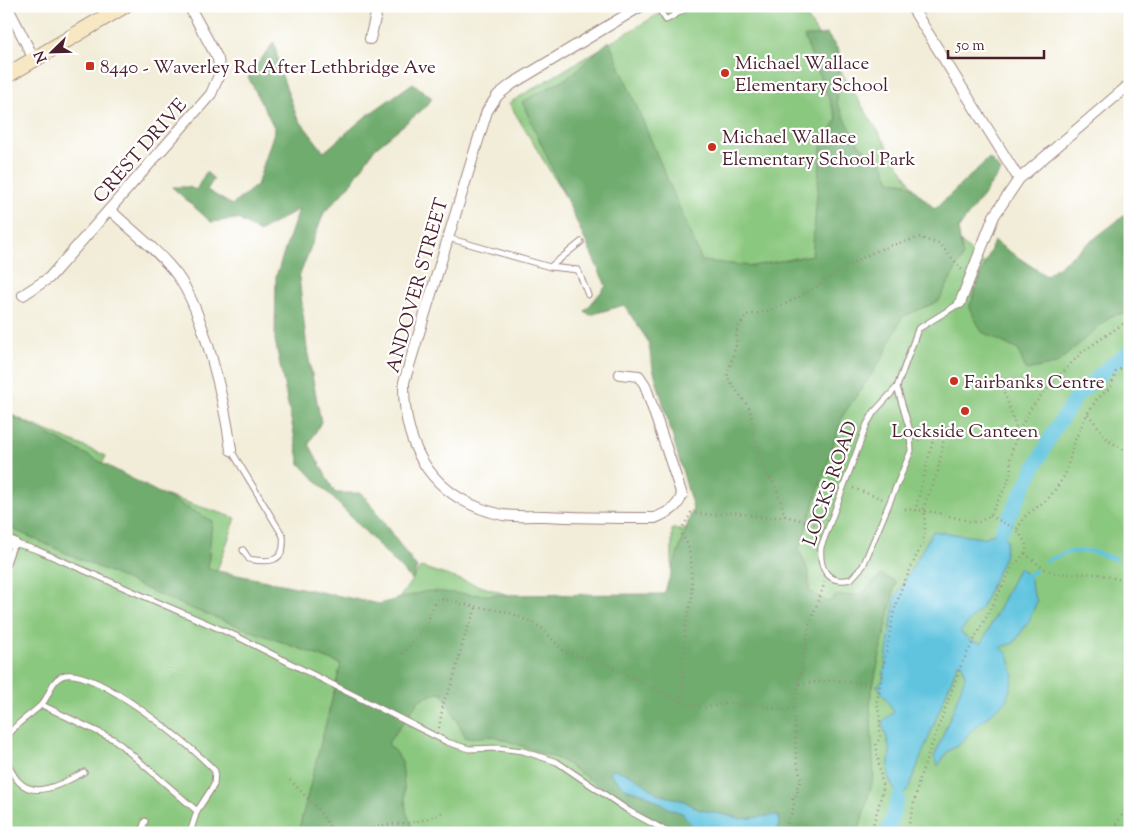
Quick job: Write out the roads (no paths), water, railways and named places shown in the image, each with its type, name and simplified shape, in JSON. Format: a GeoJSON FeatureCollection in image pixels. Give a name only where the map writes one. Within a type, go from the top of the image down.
{"type":"FeatureCollection","features":[{"type":"Feature","properties":{"kind":"main road"},"geometry":{"type":"LineString","coordinates":[[6,76],[124,6]]}},
{"type":"Feature","properties":{"kind":"street"},"geometry":{"type":"LineString","coordinates":[[7,6],[34,59]]}},
{"type":"Feature","properties":{"kind":"street","name":"CREST DRIVE"},"geometry":{"type":"LineString","coordinates":[[23,295],[50,278],[211,94],[220,73],[218,58],[189,6]]}},
{"type":"Feature","properties":{"kind":"street"},"geometry":{"type":"LineString","coordinates":[[370,39],[378,6]]}},
{"type":"Feature","properties":{"kind":"street","name":"ANDOVER STREET"},"geometry":{"type":"LineString","coordinates":[[620,374],[639,376],[645,384],[682,494],[679,504],[672,510],[655,518],[504,515],[456,497],[442,486],[428,471],[416,450],[407,426],[404,382],[487,111],[498,95],[512,84],[641,6]]}},
{"type":"Feature","properties":{"kind":"street"},"geometry":{"type":"LineString","coordinates":[[911,6],[1019,179]]}},
{"type":"Feature","properties":{"kind":"street","name":"LOCKS ROAD"},"geometry":{"type":"LineString","coordinates":[[960,303],[994,216],[1019,179],[1130,84]]}},
{"type":"Feature","properties":{"kind":"street"},"geometry":{"type":"LineString","coordinates":[[110,210],[171,268],[190,295],[198,315],[225,412],[231,450]]}},
{"type":"Feature","properties":{"kind":"lane"},"geometry":{"type":"LineString","coordinates":[[657,6],[666,20],[690,6]]}},
{"type":"Feature","properties":{"kind":"lane"},"geometry":{"type":"LineString","coordinates":[[447,238],[550,267],[578,270],[588,295]]}},
{"type":"Feature","properties":{"kind":"lane"},"geometry":{"type":"LineString","coordinates":[[550,267],[581,242]]}},
{"type":"Feature","properties":{"kind":"lane","name":"LOCKS ROAD"},"geometry":{"type":"LineString","coordinates":[[897,387],[912,443],[863,566],[858,574],[844,581],[835,580],[828,576],[822,568],[820,556],[828,527],[868,424],[874,412],[897,387],[918,329],[960,303]]}},
{"type":"Feature","properties":{"kind":"lane"},"geometry":{"type":"LineString","coordinates":[[231,450],[283,536],[284,545],[281,554],[274,560],[265,562],[249,559],[243,550]]}},
{"type":"Feature","properties":{"kind":"lane"},"geometry":{"type":"LineString","coordinates":[[6,566],[10,542],[37,550],[236,636],[435,736],[469,749],[498,748],[523,751],[557,762],[629,811],[670,833]]}},
{"type":"Feature","properties":{"kind":"lane"},"geometry":{"type":"LineString","coordinates":[[6,741],[15,725],[42,705],[53,684],[60,677],[68,674],[85,677],[122,698],[179,736],[215,771],[214,785],[197,811],[190,833]]}},
{"type":"Feature","properties":{"kind":"lane"},"geometry":{"type":"LineString","coordinates":[[42,705],[115,740],[197,811]]}},
{"type":"Feature","properties":{"kind":"lane"},"geometry":{"type":"LineString","coordinates":[[6,757],[10,771],[16,780],[30,788],[45,791],[84,772]]}},
{"type":"Feature","properties":{"kind":"lane"},"geometry":{"type":"LineString","coordinates":[[141,833],[145,821]]}},
{"type":"Feature","properties":{"kind":"water"},"geometry":{"type":"Polygon","coordinates":[[[933,531],[982,538],[1001,532],[1007,540],[1004,557],[982,607],[960,632],[972,641],[982,643],[1019,567],[1031,579],[1032,590],[1037,601],[1029,621],[1014,643],[1001,647],[1008,654],[1014,676],[1006,701],[972,730],[959,745],[948,751],[938,766],[934,757],[965,676],[962,663],[958,663],[908,790],[898,798],[888,776],[890,750],[882,722],[894,712],[878,686],[883,680],[895,598],[933,531]]]}},
{"type":"Feature","properties":{"kind":"water"},"geometry":{"type":"Polygon","coordinates":[[[614,769],[633,776],[658,794],[684,801],[697,809],[743,819],[778,815],[777,833],[705,831],[693,827],[682,813],[670,809],[645,794],[625,788],[611,775],[611,770],[614,769]]]}},
{"type":"Feature","properties":{"kind":"waterway"},"geometry":{"type":"LineString","coordinates":[[1001,532],[1052,434],[1076,397],[1112,364],[1130,351]]}},
{"type":"Feature","properties":{"kind":"waterway"},"geometry":{"type":"LineString","coordinates":[[1046,561],[1068,552],[1090,551],[1116,559]]}},
{"type":"Feature","properties":{"kind":"waterway"},"geometry":{"type":"LineString","coordinates":[[1028,575],[1034,571]]}},
{"type":"Feature","properties":{"kind":"waterway"},"geometry":{"type":"LineString","coordinates":[[887,833],[898,798]]}},
{"type":"Feature","properties":{"kind":"place","name":"8440 - Waverley Rd After Lethbridge Ave"},"geometry":{"type":"Point","coordinates":[90,66]}},
{"type":"Feature","properties":{"kind":"place","name":"Michael Wallace Elementary School"},"geometry":{"type":"Point","coordinates":[725,73]}},
{"type":"Feature","properties":{"kind":"place","name":"Michael Wallace Elementary School Park"},"geometry":{"type":"Point","coordinates":[712,147]}},
{"type":"Feature","properties":{"kind":"place","name":"Fairbanks Centre"},"geometry":{"type":"Point","coordinates":[954,381]}},
{"type":"Feature","properties":{"kind":"place","name":"Lockside Canteen"},"geometry":{"type":"Point","coordinates":[965,411]}}]}
